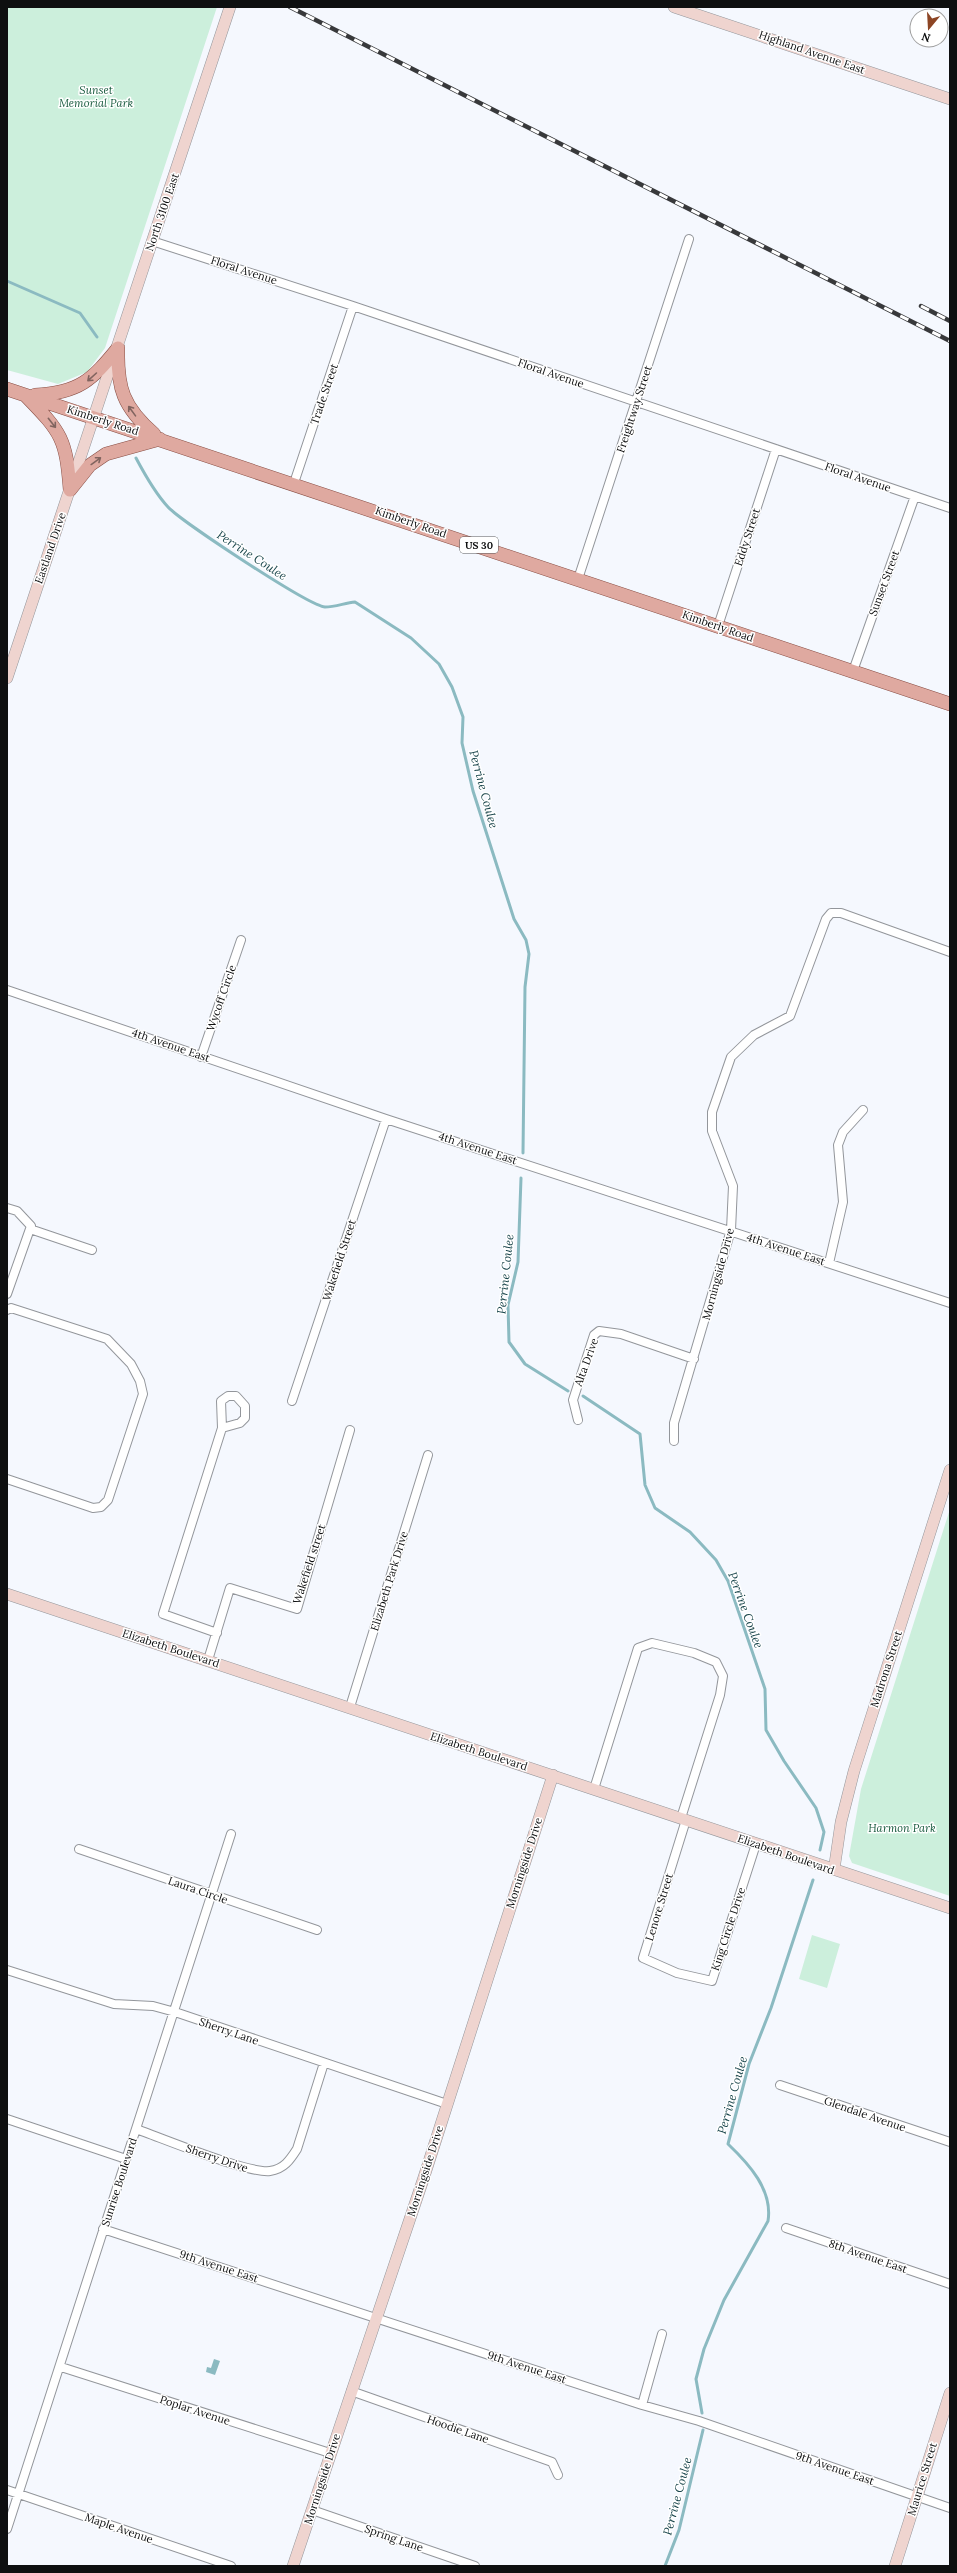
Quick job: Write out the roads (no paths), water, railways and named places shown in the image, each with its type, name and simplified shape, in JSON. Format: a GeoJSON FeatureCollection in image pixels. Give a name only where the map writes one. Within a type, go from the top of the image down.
{"type":"FeatureCollection","features":[{"type":"Feature","properties":{"kind":"main road"},"geometry":{"type":"LineString","coordinates":[[25,395],[50,394],[88,381],[118,348]]}},
{"type":"Feature","properties":{"kind":"main road"},"geometry":{"type":"LineString","coordinates":[[118,348],[120,386],[124,400],[141,423],[160,439]]}},
{"type":"Feature","properties":{"kind":"main road","name":"Kimberly Road"},"geometry":{"type":"LineString","coordinates":[[7,389],[294,483],[950,704]]}},
{"type":"Feature","properties":{"kind":"main road"},"geometry":{"type":"LineString","coordinates":[[25,395],[52,423],[63,441],[70,490]]}},
{"type":"Feature","properties":{"kind":"main road"},"geometry":{"type":"LineString","coordinates":[[70,490],[90,465],[106,454],[160,439]]}},
{"type":"Feature","properties":{"kind":"street","name":"North 3100 East"},"geometry":{"type":"LineString","coordinates":[[94,417],[230,7]]}},
{"type":"Feature","properties":{"kind":"street","name":"Highland Avenue East"},"geometry":{"type":"LineString","coordinates":[[674,7],[950,99]]}},
{"type":"Feature","properties":{"kind":"street","name":"Freightway Street"},"geometry":{"type":"LineString","coordinates":[[578,579],[689,239]]}},
{"type":"Feature","properties":{"kind":"street","name":"Floral Avenue"},"geometry":{"type":"LineString","coordinates":[[152,241],[354,306],[950,508]]}},
{"type":"Feature","properties":{"kind":"street","name":"Trade Street"},"geometry":{"type":"LineString","coordinates":[[294,483],[354,306]]}},
{"type":"Feature","properties":{"kind":"street","name":"Eastland Drive"},"geometry":{"type":"LineString","coordinates":[[7,678],[94,417]]}},
{"type":"Feature","properties":{"kind":"street","name":"Eddy Street"},"geometry":{"type":"LineString","coordinates":[[718,626],[776,449]]}},
{"type":"Feature","properties":{"kind":"street","name":"Sunset Street"},"geometry":{"type":"LineString","coordinates":[[853,671],[915,496]]}},
{"type":"Feature","properties":{"kind":"street","name":"Morningside Drive"},"geometry":{"type":"LineString","coordinates":[[674,1441],[674,1423],[731,1230],[733,1186],[712,1131],[712,1112],[730,1057],[754,1035],[790,1016],[826,918],[831,913],[841,913],[950,952]]}},
{"type":"Feature","properties":{"kind":"street","name":"Wycoff Circle"},"geometry":{"type":"LineString","coordinates":[[202,1056],[241,940]]}},
{"type":"Feature","properties":{"kind":"street","name":"4th Avenue East"},"geometry":{"type":"LineString","coordinates":[[7,990],[386,1119],[731,1230],[950,1303]]}},
{"type":"Feature","properties":{"kind":"street"},"geometry":{"type":"LineString","coordinates":[[829,1263],[844,1202],[838,1145],[843,1132],[863,1110]]}},
{"type":"Feature","properties":{"kind":"street","name":"Wakefield Street"},"geometry":{"type":"LineString","coordinates":[[292,1401],[386,1119]]}},
{"type":"Feature","properties":{"kind":"street"},"geometry":{"type":"LineString","coordinates":[[7,1208],[17,1212],[31,1226],[7,1294]]}},
{"type":"Feature","properties":{"kind":"street"},"geometry":{"type":"LineString","coordinates":[[30,1229],[92,1250]]}},
{"type":"Feature","properties":{"kind":"street"},"geometry":{"type":"LineString","coordinates":[[7,1310],[11,1308],[43,1317],[107,1339],[131,1364],[140,1381],[143,1394],[108,1500],[101,1507],[93,1508],[7,1479]]}},
{"type":"Feature","properties":{"kind":"street","name":"Alta Drive"},"geometry":{"type":"LineString","coordinates":[[578,1420],[573,1400],[594,1335],[599,1331],[621,1334],[694,1359]]}},
{"type":"Feature","properties":{"kind":"street"},"geometry":{"type":"LineString","coordinates":[[217,1632],[163,1614],[222,1428]]}},
{"type":"Feature","properties":{"kind":"street","name":"Wakefield street"},"geometry":{"type":"LineString","coordinates":[[208,1660],[230,1588],[297,1609],[350,1430]]}},
{"type":"Feature","properties":{"kind":"street","name":"Elizabeth Park Drive"},"geometry":{"type":"LineString","coordinates":[[350,1707],[428,1455]]}},
{"type":"Feature","properties":{"kind":"street","name":"Madrona Street"},"geometry":{"type":"LineString","coordinates":[[834,1870],[841,1822],[854,1771],[950,1470]]}},
{"type":"Feature","properties":{"kind":"street","name":"Elizabeth Boulevard"},"geometry":{"type":"LineString","coordinates":[[7,1595],[350,1707],[950,1908]]}},
{"type":"Feature","properties":{"kind":"street"},"geometry":{"type":"LineString","coordinates":[[594,1789],[638,1648],[652,1643],[694,1653],[716,1662],[723,1676],[720,1695],[684,1819]]}},
{"type":"Feature","properties":{"kind":"street","name":"Morningside Drive"},"geometry":{"type":"LineString","coordinates":[[293,2566],[447,2104],[553,1775]]}},
{"type":"Feature","properties":{"kind":"street","name":"Lenore Street"},"geometry":{"type":"LineString","coordinates":[[677,1973],[643,1958],[684,1819]]}},
{"type":"Feature","properties":{"kind":"street","name":"Sunrise Boulevard"},"geometry":{"type":"LineString","coordinates":[[7,2529],[61,2367],[103,2229],[164,2038],[175,2012],[231,1834]]}},
{"type":"Feature","properties":{"kind":"street","name":"King Circle Drive"},"geometry":{"type":"LineString","coordinates":[[677,1973],[712,1981],[756,1844]]}},
{"type":"Feature","properties":{"kind":"street","name":"Laura Circle"},"geometry":{"type":"LineString","coordinates":[[79,1849],[317,1930]]}},
{"type":"Feature","properties":{"kind":"street","name":"Sherry Lane"},"geometry":{"type":"LineString","coordinates":[[7,1970],[114,2004],[153,2006],[175,2012],[447,2104]]}},
{"type":"Feature","properties":{"kind":"street","name":"Sherry Drive"},"geometry":{"type":"LineString","coordinates":[[136,2129],[256,2171],[280,2168],[290,2161],[297,2149],[324,2063]]}},
{"type":"Feature","properties":{"kind":"street","name":"Glendale Avenue"},"geometry":{"type":"LineString","coordinates":[[780,2085],[950,2142]]}},
{"type":"Feature","properties":{"kind":"street"},"geometry":{"type":"LineString","coordinates":[[7,2119],[126,2159]]}},
{"type":"Feature","properties":{"kind":"street","name":"8th Avenue East"},"geometry":{"type":"LineString","coordinates":[[786,2228],[950,2284]]}},
{"type":"Feature","properties":{"kind":"street","name":"9th Avenue East"},"geometry":{"type":"LineString","coordinates":[[103,2229],[642,2405],[699,2421],[950,2508]]}},
{"type":"Feature","properties":{"kind":"street"},"geometry":{"type":"LineString","coordinates":[[642,2405],[662,2334]]}},
{"type":"Feature","properties":{"kind":"street","name":"Poplar Avenue"},"geometry":{"type":"LineString","coordinates":[[61,2367],[330,2453]]}},
{"type":"Feature","properties":{"kind":"street","name":"Hoodie Lane"},"geometry":{"type":"LineString","coordinates":[[351,2391],[552,2462],[558,2475]]}},
{"type":"Feature","properties":{"kind":"street","name":"Maurice Street"},"geometry":{"type":"LineString","coordinates":[[895,2566],[950,2393]]}},
{"type":"Feature","properties":{"kind":"street","name":"Maple Avenue"},"geometry":{"type":"LineString","coordinates":[[7,2490],[231,2566]]}},
{"type":"Feature","properties":{"kind":"street","name":"Spring Lane"},"geometry":{"type":"LineString","coordinates":[[312,2510],[475,2566]]}},
{"type":"Feature","properties":{"kind":"water"},"geometry":{"type":"Polygon","coordinates":[[[214,2359],[220,2361],[215,2375],[206,2372],[207,2367],[211,2368],[214,2359]]]}},
{"type":"Feature","properties":{"kind":"waterway","name":"Perrine Coulee"},"geometry":{"type":"LineString","coordinates":[[7,281],[80,313],[97,337]]}},
{"type":"Feature","properties":{"kind":"waterway","name":"Perrine Coulee"},"geometry":{"type":"LineString","coordinates":[[136,458],[150,484],[163,502],[178,516],[272,579],[314,603],[325,607],[355,602],[411,638],[439,664],[452,687],[463,717],[462,743],[473,791],[514,919],[526,940],[529,954],[525,987],[523,1153]]}},
{"type":"Feature","properties":{"kind":"waterway","name":"Perrine Coulee"},"geometry":{"type":"LineString","coordinates":[[521,1178],[518,1262],[508,1305],[509,1342],[525,1364],[568,1391]]}},
{"type":"Feature","properties":{"kind":"waterway","name":"Perrine Coulee"},"geometry":{"type":"LineString","coordinates":[[583,1396],[640,1434],[645,1485],[655,1508],[690,1532],[716,1560],[728,1581],[765,1689],[766,1730],[784,1761],[816,1808],[824,1832],[820,1850]]}},
{"type":"Feature","properties":{"kind":"waterway","name":"Perrine Coulee"},"geometry":{"type":"LineString","coordinates":[[702,2413],[696,2379],[704,2349],[724,2300],[768,2221],[769,2210],[767,2199],[758,2178],[744,2160],[728,2144],[749,2064],[771,2008],[813,1880]]}},
{"type":"Feature","properties":{"kind":"waterway","name":"Perrine Coulee"},"geometry":{"type":"LineString","coordinates":[[665,2566],[679,2530],[703,2430]]}},
{"type":"Feature","properties":{"kind":"railway"},"geometry":{"type":"LineString","coordinates":[[290,7],[950,341]]}},
{"type":"Feature","properties":{"kind":"railway"},"geometry":{"type":"LineString","coordinates":[[921,306],[950,321]]}},
{"type":"Feature","properties":{"kind":"park label","name":"Sunset Memorial Park"},"geometry":{"type":"Point","coordinates":[96,96]}},
{"type":"Feature","properties":{"kind":"park label","name":"Harmon Park"},"geometry":{"type":"Point","coordinates":[902,1828]}}]}
